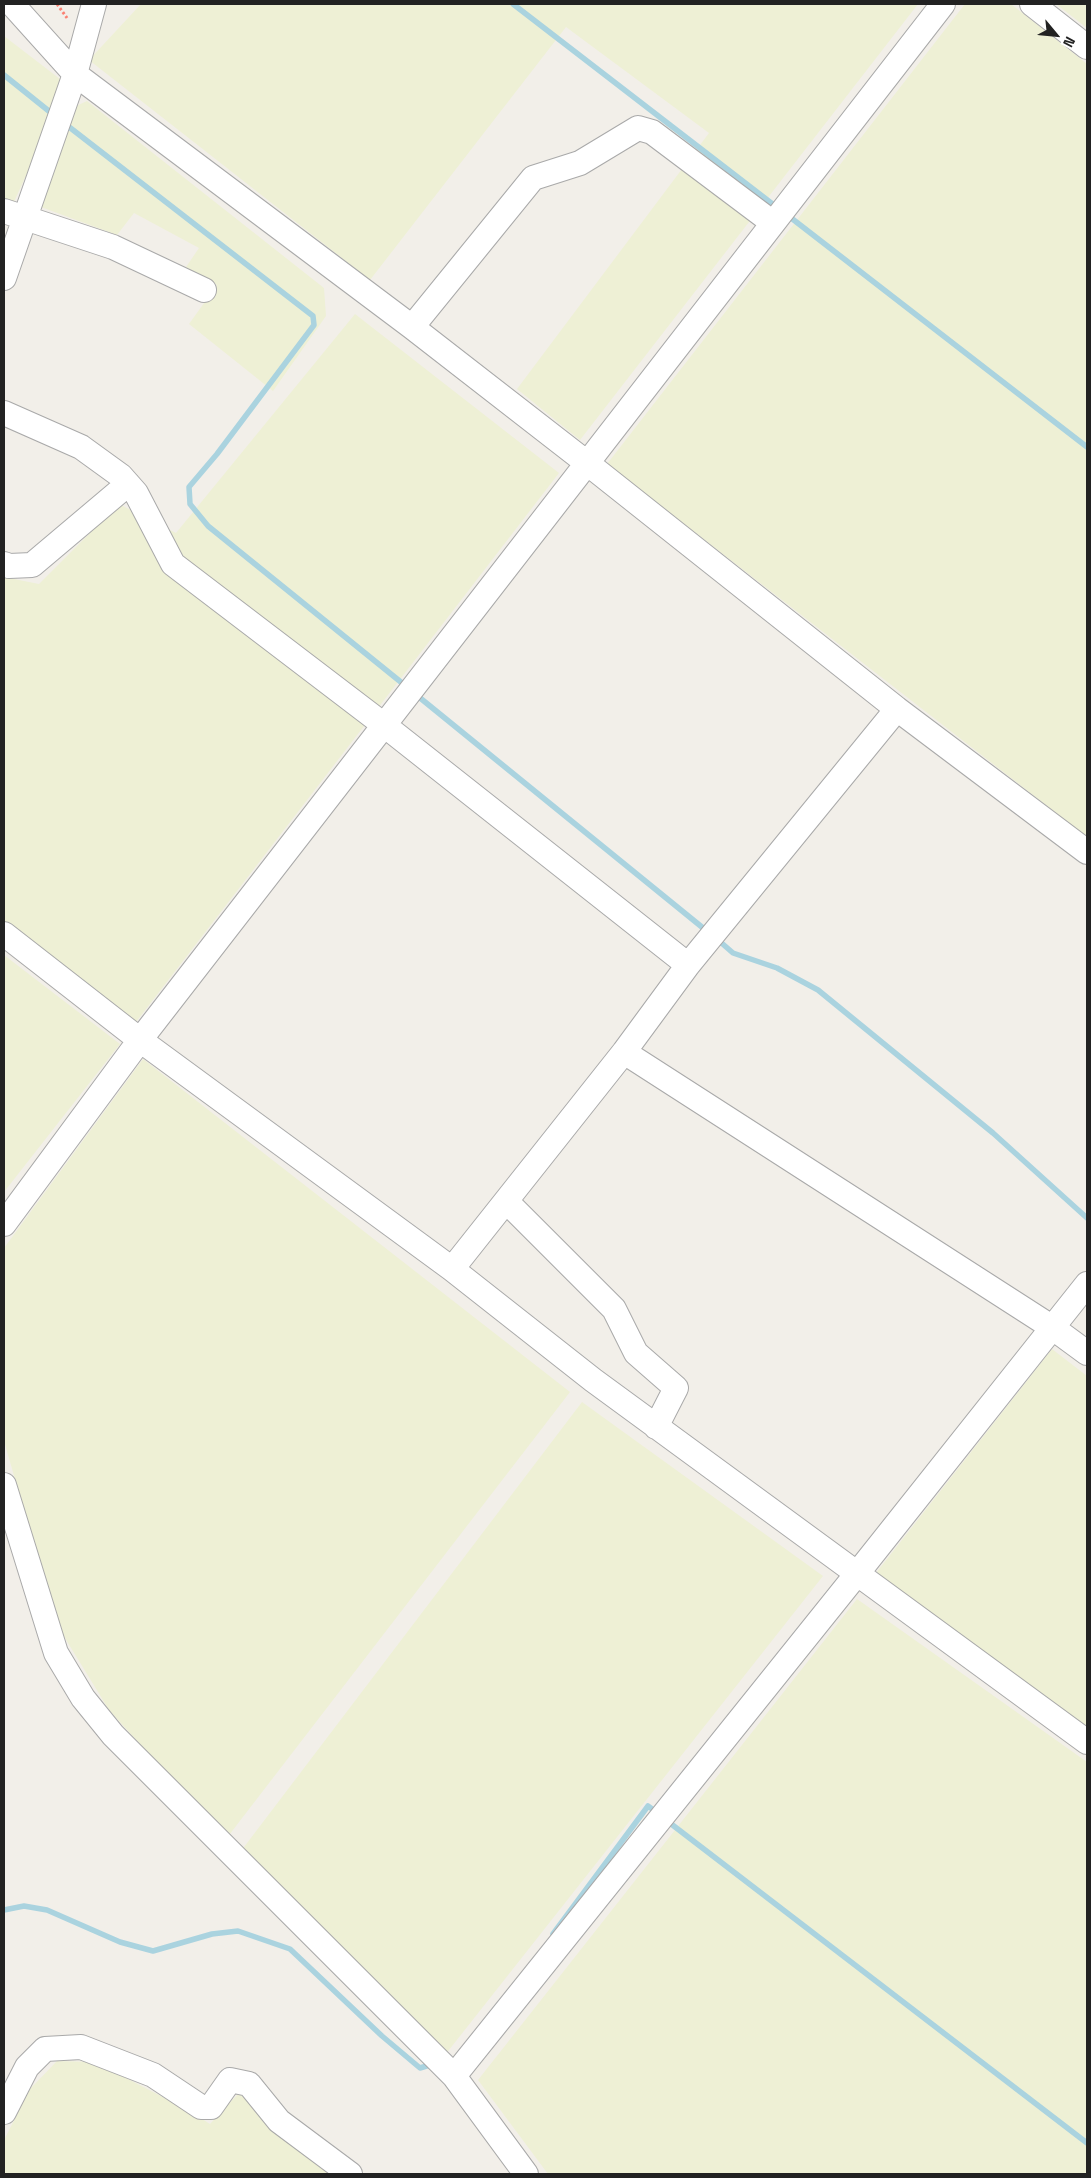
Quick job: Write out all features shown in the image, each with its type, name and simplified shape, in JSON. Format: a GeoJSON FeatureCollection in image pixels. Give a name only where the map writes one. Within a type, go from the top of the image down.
{"type":"FeatureCollection","features":[{"type":"Feature","properties":{"kind":"street"},"geometry":{"type":"LineString","coordinates":[[12,4],[75,74],[412,327],[897,708],[1087,852]]}},
{"type":"Feature","properties":{"kind":"street"},"geometry":{"type":"LineString","coordinates":[[4,278],[75,74],[94,4]]}},
{"type":"Feature","properties":{"kind":"street"},"geometry":{"type":"LineString","coordinates":[[4,1224],[140,1040],[943,4]]}},
{"type":"Feature","properties":{"kind":"street"},"geometry":{"type":"LineString","coordinates":[[1032,4],[1087,47]]}},
{"type":"Feature","properties":{"kind":"street"},"geometry":{"type":"LineString","coordinates":[[412,327],[533,178],[580,163],[638,128],[652,132],[773,223]]}},
{"type":"Feature","properties":{"kind":"street"},"geometry":{"type":"LineString","coordinates":[[4,211],[25,220],[113,247],[204,290]]}},
{"type":"Feature","properties":{"kind":"street"},"geometry":{"type":"LineString","coordinates":[[4,413],[81,447],[121,476],[136,493],[173,564],[384,725],[688,965]]}},
{"type":"Feature","properties":{"kind":"street"},"geometry":{"type":"LineString","coordinates":[[4,564],[9,566],[32,565],[128,484]]}},
{"type":"Feature","properties":{"kind":"street"},"geometry":{"type":"LineString","coordinates":[[452,1269],[624,1052],[688,965],[897,708]]}},
{"type":"Feature","properties":{"kind":"street"},"geometry":{"type":"LineString","coordinates":[[4,934],[140,1040],[452,1269],[592,1380],[856,1575],[1087,1742]]}},
{"type":"Feature","properties":{"kind":"street"},"geometry":{"type":"LineString","coordinates":[[624,1052],[1053,1328],[1087,1353]]}},
{"type":"Feature","properties":{"kind":"street"},"geometry":{"type":"LineString","coordinates":[[506,1201],[614,1309],[636,1353],[676,1388],[656,1427]]}},
{"type":"Feature","properties":{"kind":"street"},"geometry":{"type":"LineString","coordinates":[[454,2076],[1087,1284]]}},
{"type":"Feature","properties":{"kind":"street"},"geometry":{"type":"LineString","coordinates":[[4,1485],[56,1653],[83,1698],[113,1735],[454,2076],[526,2174]]}},
{"type":"Feature","properties":{"kind":"street"},"geometry":{"type":"LineString","coordinates":[[4,2112],[27,2067],[44,2048],[81,2047],[153,2075],[201,2107],[211,2107],[230,2080],[248,2084],[279,2121],[350,2174]]}},
{"type":"Feature","properties":{"kind":"green space"},"geometry":{"type":"Polygon","coordinates":[[[141,4],[918,4],[580,440],[517,389],[709,133],[566,27],[370,280],[89,60],[141,4]]]}},
{"type":"Feature","properties":{"kind":"green space"},"geometry":{"type":"Polygon","coordinates":[[[965,4],[1011,4],[1087,64],[1087,837],[607,464],[965,4]]]}},
{"type":"Feature","properties":{"kind":"green space"},"geometry":{"type":"Polygon","coordinates":[[[1056,4],[1087,4],[1087,28],[1056,4]]]}},
{"type":"Feature","properties":{"kind":"green space"},"geometry":{"type":"Polygon","coordinates":[[[4,36],[60,79],[40,145],[13,204],[4,201],[4,36]]]}},
{"type":"Feature","properties":{"kind":"green space"},"geometry":{"type":"Polygon","coordinates":[[[87,101],[324,288],[326,316],[273,391],[189,324],[217,285],[186,267],[199,248],[134,213],[117,235],[41,207],[74,107],[87,101]]]}},
{"type":"Feature","properties":{"kind":"green space"},"geometry":{"type":"Polygon","coordinates":[[[355,314],[559,473],[136,1022],[4,921],[4,577],[39,584],[119,504],[176,533],[355,314]]]}},
{"type":"Feature","properties":{"kind":"green space"},"geometry":{"type":"Polygon","coordinates":[[[4,955],[120,1044],[4,1192],[4,955]]]}},
{"type":"Feature","properties":{"kind":"green space"},"geometry":{"type":"Polygon","coordinates":[[[143,1059],[570,1392],[226,1839],[109,1710],[57,1625],[4,1441],[4,1248],[143,1059]]]}},
{"type":"Feature","properties":{"kind":"green space"},"geometry":{"type":"Polygon","coordinates":[[[1052,1349],[1087,1376],[1087,1732],[876,1573],[1052,1349]]]}},
{"type":"Feature","properties":{"kind":"green space"},"geometry":{"type":"Polygon","coordinates":[[[582,1402],[823,1576],[445,2055],[241,1851],[582,1402]]]}},
{"type":"Feature","properties":{"kind":"green space"},"geometry":{"type":"Polygon","coordinates":[[[857,1599],[1087,1762],[1087,2174],[548,2174],[478,2080],[857,1599]]]}},
{"type":"Feature","properties":{"kind":"green space"},"geometry":{"type":"Polygon","coordinates":[[[57,2061],[95,2062],[188,2110],[210,2124],[239,2093],[286,2139],[332,2174],[4,2174],[4,2140],[30,2089],[57,2061]]]}},
{"type":"Feature","properties":{"kind":"waterway"},"geometry":{"type":"LineString","coordinates":[[513,4],[779,209]]}},
{"type":"Feature","properties":{"kind":"waterway"},"geometry":{"type":"LineString","coordinates":[[4,75],[55,116]]}},
{"type":"Feature","properties":{"kind":"waterway"},"geometry":{"type":"LineString","coordinates":[[64,123],[313,316],[314,325],[217,454],[189,487],[190,504],[208,526],[407,687]]}},
{"type":"Feature","properties":{"kind":"waterway"},"geometry":{"type":"LineString","coordinates":[[786,214],[1087,447]]}},
{"type":"Feature","properties":{"kind":"waterway"},"geometry":{"type":"LineString","coordinates":[[414,693],[708,932]]}},
{"type":"Feature","properties":{"kind":"waterway"},"geometry":{"type":"LineString","coordinates":[[717,939],[733,953],[777,968],[818,990],[993,1133],[1087,1218]]}},
{"type":"Feature","properties":{"kind":"waterway"},"geometry":{"type":"LineString","coordinates":[[553,1934],[648,1806],[659,1814]]}},
{"type":"Feature","properties":{"kind":"waterway"},"geometry":{"type":"LineString","coordinates":[[666,1820],[1087,2143]]}},
{"type":"Feature","properties":{"kind":"waterway"},"geometry":{"type":"LineString","coordinates":[[4,1910],[24,1906],[47,1910],[120,1942],[153,1951],[212,1934],[238,1931],[290,1949],[382,2036],[420,2068],[433,2064]]}}]}
